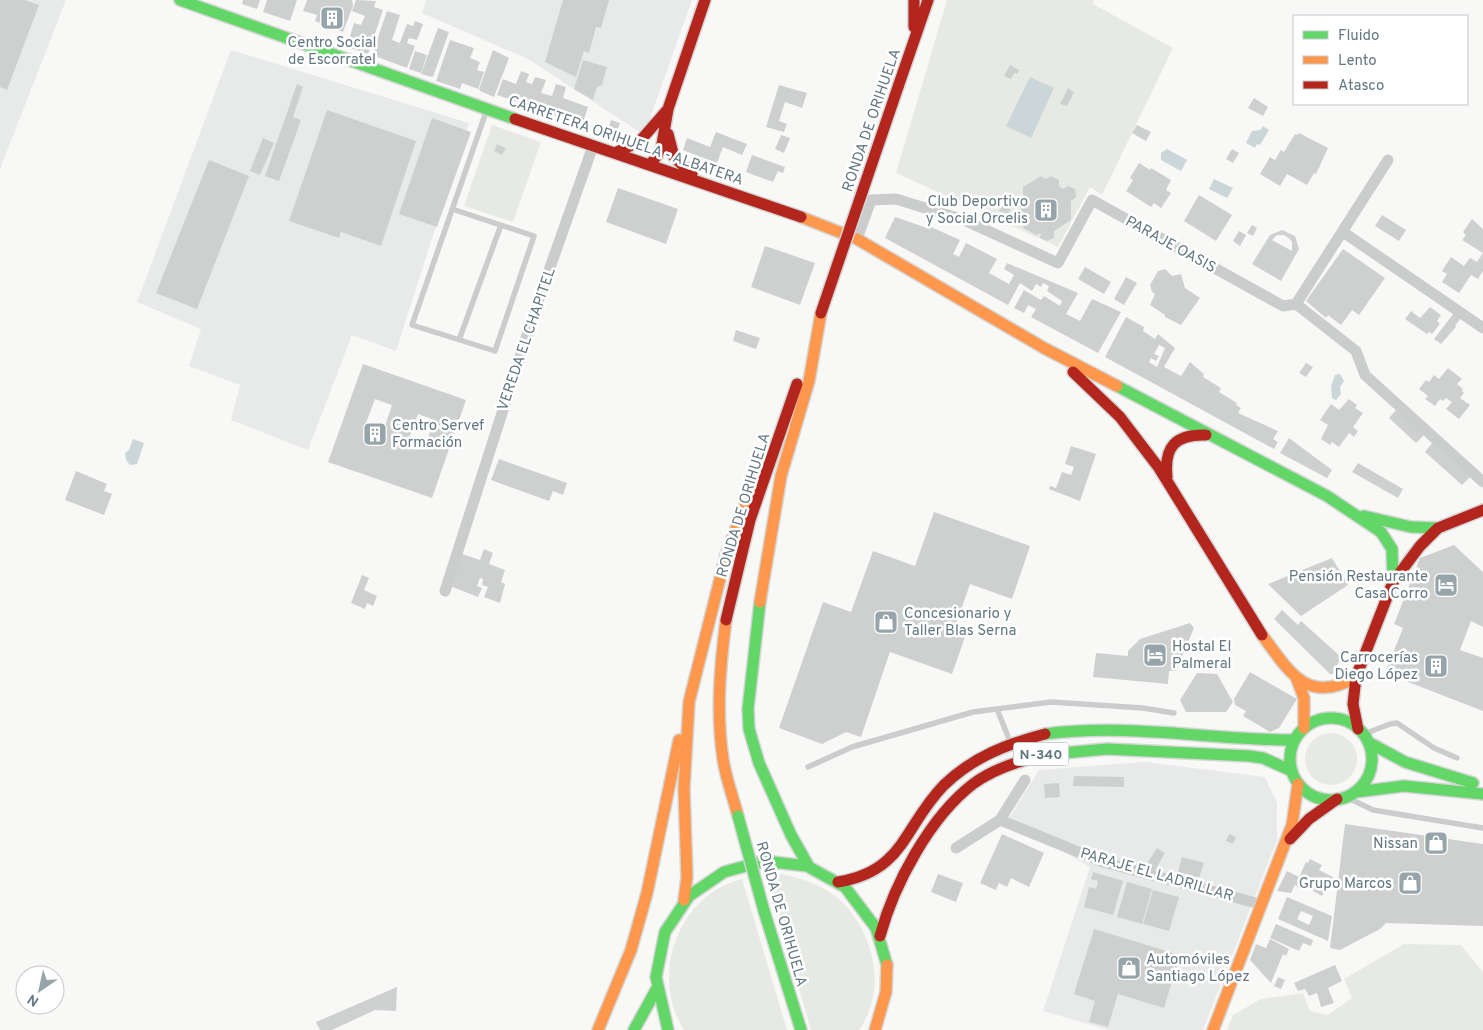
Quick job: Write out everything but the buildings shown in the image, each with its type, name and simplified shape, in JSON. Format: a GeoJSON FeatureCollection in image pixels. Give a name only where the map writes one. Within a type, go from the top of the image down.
{"type":"FeatureCollection","features":[{"type":"Feature","properties":{"kind":"main road","name":"CARRETERA ORIHUELA - ALBATERA"},"geometry":{"type":"LineString","coordinates":[[180,0],[487,110],[705,183],[857,239],[1044,348]]}},
{"type":"Feature","properties":{"kind":"main road"},"geometry":{"type":"LineString","coordinates":[[650,165],[648,154],[651,136],[668,109],[705,0]]}},
{"type":"Feature","properties":{"kind":"main road"},"geometry":{"type":"LineString","coordinates":[[914,0],[914,39]]}},
{"type":"Feature","properties":{"kind":"main road","name":"RONDA DE ORIHUELA"},"geometry":{"type":"LineString","coordinates":[[801,1030],[764,911],[723,758],[720,711],[722,658],[726,621],[740,559],[778,438],[928,0]]}},
{"type":"Feature","properties":{"kind":"main road"},"geometry":{"type":"LineString","coordinates":[[615,153],[631,148],[640,142],[668,109]]}},
{"type":"Feature","properties":{"kind":"main road"},"geometry":{"type":"LineString","coordinates":[[668,109],[670,151],[678,164],[705,183]]}},
{"type":"Feature","properties":{"kind":"main road"},"geometry":{"type":"LineString","coordinates":[[809,867],[791,835],[759,763],[749,728],[748,709],[759,610],[778,494],[789,445],[809,381],[821,313]]}},
{"type":"Feature","properties":{"kind":"main road"},"geometry":{"type":"LineString","coordinates":[[1044,348],[1206,435],[1326,496],[1381,532],[1392,550],[1393,582]]}},
{"type":"Feature","properties":{"kind":"main road"},"geometry":{"type":"LineString","coordinates":[[1044,348],[1086,382],[1128,426],[1166,477],[1254,624],[1296,677],[1304,698],[1304,728]]}},
{"type":"Feature","properties":{"kind":"main road"},"geometry":{"type":"LineString","coordinates":[[1166,477],[1166,458],[1171,446],[1180,438],[1193,434],[1206,435]]}},
{"type":"Feature","properties":{"kind":"main road"},"geometry":{"type":"LineString","coordinates":[[598,1030],[632,950],[647,893],[674,758],[726,555],[752,488],[778,438]]}},
{"type":"Feature","properties":{"kind":"main road"},"geometry":{"type":"LineString","coordinates":[[1285,844],[1308,819],[1346,796],[1369,774],[1371,752],[1363,735],[1353,704],[1356,677],[1393,582],[1420,546],[1438,528],[1483,510]]}},
{"type":"Feature","properties":{"kind":"main road"},"geometry":{"type":"LineString","coordinates":[[1353,514],[1411,527],[1438,528]]}},
{"type":"Feature","properties":{"kind":"main road"},"geometry":{"type":"LineString","coordinates":[[1296,677],[1320,689],[1337,689],[1356,677]]}},
{"type":"Feature","properties":{"kind":"main road"},"geometry":{"type":"LineString","coordinates":[[684,900],[687,877],[684,790],[689,702]]}},
{"type":"Feature","properties":{"kind":"main road"},"geometry":{"type":"LineString","coordinates":[[1483,786],[1405,762],[1345,721],[1331,718],[1316,721],[1304,728],[1294,740],[1290,761],[1298,784],[1316,797],[1346,796],[1404,786],[1483,794]]}},
{"type":"Feature","properties":{"kind":"main road","name":"N-340"},"geometry":{"type":"LineString","coordinates":[[838,882],[855,881],[878,871],[889,860],[937,793],[972,763],[1011,743],[1047,734],[1089,730],[1249,740],[1294,740]]}},
{"type":"Feature","properties":{"kind":"main road","name":"N-340"},"geometry":{"type":"LineString","coordinates":[[880,936],[887,906],[932,830],[947,811],[974,784],[1013,762],[1053,752],[1140,750],[1264,758],[1292,771]]}},
{"type":"Feature","properties":{"kind":"main road"},"geometry":{"type":"LineString","coordinates":[[1213,1030],[1260,904],[1285,844],[1296,804],[1298,784]]}},
{"type":"Feature","properties":{"kind":"main road","name":"N-340"},"geometry":{"type":"LineString","coordinates":[[668,1030],[660,1011],[656,990],[656,966],[660,942],[670,920],[684,900],[704,882],[728,869],[746,864],[782,861],[809,867],[838,882],[855,897],[870,915],[880,936],[888,974],[886,994],[875,1030]]}},
{"type":"Feature","properties":{"kind":"main road","name":"N-340"},"geometry":{"type":"LineString","coordinates":[[634,1030],[656,990]]}},
{"type":"Feature","properties":{"kind":"street","name":"VEREDA EL CHAPITEL"},"geometry":{"type":"LineString","coordinates":[[445,591],[536,307],[592,146]]}},
{"type":"Feature","properties":{"kind":"street"},"geometry":{"type":"LineString","coordinates":[[1296,304],[1388,160]]}},
{"type":"Feature","properties":{"kind":"street","name":"PARAJE OASIS"},"geometry":{"type":"LineString","coordinates":[[857,239],[872,200],[896,199],[964,220],[1058,263],[1092,200],[1283,306],[1296,304],[1356,351],[1365,376],[1483,482]]}},
{"type":"Feature","properties":{"kind":"street"},"geometry":{"type":"LineString","coordinates":[[1343,232],[1483,328]]}},
{"type":"Feature","properties":{"kind":"street"},"geometry":{"type":"LineString","coordinates":[[956,848],[1000,820],[1025,780]]}},
{"type":"Feature","properties":{"kind":"street","name":"PARAJE EL LADRILLAR"},"geometry":{"type":"LineString","coordinates":[[1000,820],[1103,862],[1260,904]]}},
{"type":"Feature","properties":{"kind":"lane"},"geometry":{"type":"LineString","coordinates":[[452,209],[534,236],[495,351],[412,325],[452,209],[487,110]]}},
{"type":"Feature","properties":{"kind":"lane"},"geometry":{"type":"LineString","coordinates":[[459,340],[501,225]]}},
{"type":"Feature","properties":{"kind":"lane"},"geometry":{"type":"LineString","coordinates":[[808,767],[852,747],[973,712],[1051,702],[1143,708],[1174,713]]}},
{"type":"Feature","properties":{"kind":"lane"},"geometry":{"type":"LineString","coordinates":[[998,709],[1011,743]]}},
{"type":"Feature","properties":{"kind":"lane"},"geometry":{"type":"LineString","coordinates":[[1363,735],[1397,723],[1434,748],[1457,758]]}},
{"type":"Feature","properties":{"kind":"lane"},"geometry":{"type":"LineString","coordinates":[[1346,796],[1373,810],[1483,828]]}},
{"type":"Feature","properties":{"kind":"shaded area"},"geometry":{"type":"Polygon","coordinates":[[[0,0],[66,0],[0,169],[0,0]]]}},
{"type":"Feature","properties":{"kind":"shaded area"},"geometry":{"type":"Polygon","coordinates":[[[426,0],[692,0],[644,135],[528,59],[422,13],[426,0]]]}},
{"type":"Feature","properties":{"kind":"shaded area"},"geometry":{"type":"Polygon","coordinates":[[[947,0],[1094,0],[1093,4],[1173,48],[1102,195],[1090,187],[1058,247],[896,173],[947,0]]]}},
{"type":"Feature","properties":{"kind":"shaded area"},"geometry":{"type":"Polygon","coordinates":[[[231,50],[469,123],[396,351],[352,335],[308,450],[231,420],[240,385],[189,366],[201,329],[137,302],[231,50]]]}},
{"type":"Feature","properties":{"kind":"shaded area"},"geometry":{"type":"Polygon","coordinates":[[[1030,77],[1054,88],[1031,138],[1006,126],[1030,77]]]}},
{"type":"Feature","properties":{"kind":"shaded area"},"geometry":{"type":"Polygon","coordinates":[[[492,125],[541,142],[513,222],[464,206],[492,125]]]}},
{"type":"Feature","properties":{"kind":"shaded area"},"geometry":{"type":"Polygon","coordinates":[[[1263,126],[1269,130],[1260,145],[1257,144],[1255,148],[1246,143],[1252,131],[1260,130],[1263,126]]]}},
{"type":"Feature","properties":{"kind":"shaded area"},"geometry":{"type":"Polygon","coordinates":[[[1167,149],[1187,160],[1181,171],[1161,160],[1161,153],[1167,149]]]}},
{"type":"Feature","properties":{"kind":"shaded area"},"geometry":{"type":"Polygon","coordinates":[[[1214,179],[1233,188],[1227,198],[1209,189],[1214,179]]]}},
{"type":"Feature","properties":{"kind":"shaded area"},"geometry":{"type":"Polygon","coordinates":[[[1340,374],[1344,381],[1340,387],[1341,394],[1336,400],[1332,398],[1331,386],[1335,375],[1340,374]]]}},
{"type":"Feature","properties":{"kind":"shaded area"},"geometry":{"type":"Polygon","coordinates":[[[133,439],[144,443],[137,464],[130,465],[126,460],[125,453],[129,450],[133,439]]]}},
{"type":"Feature","properties":{"kind":"shaded area"},"geometry":{"type":"Polygon","coordinates":[[[1331,733],[1341,735],[1349,741],[1355,749],[1357,759],[1355,769],[1349,777],[1341,783],[1331,785],[1321,783],[1313,777],[1307,769],[1305,759],[1307,749],[1313,741],[1321,735],[1331,733]]]}},
{"type":"Feature","properties":{"kind":"shaded area"},"geometry":{"type":"Polygon","coordinates":[[[1145,762],[1265,777],[1277,803],[1277,840],[1203,1030],[1109,1030],[1043,1011],[1090,867],[1008,820],[1039,770],[1145,762]]]}},
{"type":"Feature","properties":{"kind":"shaded area"},"geometry":{"type":"Polygon","coordinates":[[[781,874],[813,883],[831,893],[845,905],[857,921],[866,938],[872,956],[875,975],[873,995],[868,1013],[859,1030],[811,1030],[766,875],[781,874]]]}},
{"type":"Feature","properties":{"kind":"shaded area"},"geometry":{"type":"Polygon","coordinates":[[[742,879],[787,1030],[684,1030],[674,1008],[669,985],[670,962],[676,940],[686,919],[701,902],[720,888],[742,879]]]}},
{"type":"Feature","properties":{"kind":"shaded area"},"geometry":{"type":"Polygon","coordinates":[[[1404,944],[1461,945],[1483,972],[1483,1030],[1227,1030],[1233,1015],[1261,999],[1303,993],[1310,1011],[1328,1015],[1352,998],[1344,979],[1404,944]]]}},
{"type":"Feature","properties":{"kind":"traffic: fast"},"geometry":{"type":"LineString","coordinates":[[180,0],[515,119]]}},
{"type":"Feature","properties":{"kind":"traffic: fast"},"geometry":{"type":"LineString","coordinates":[[1117,386],[1327,496],[1381,532],[1392,549],[1393,582],[1391,587]]}},
{"type":"Feature","properties":{"kind":"traffic: fast"},"geometry":{"type":"LineString","coordinates":[[1364,516],[1411,527],[1438,528]]}},
{"type":"Feature","properties":{"kind":"traffic: fast"},"geometry":{"type":"LineString","coordinates":[[760,602],[748,709],[749,729],[759,763],[791,835],[809,867]]}},
{"type":"Feature","properties":{"kind":"traffic: fast"},"geometry":{"type":"LineString","coordinates":[[1331,718],[1347,722],[1360,730],[1368,743],[1372,759],[1368,775],[1360,788],[1347,796],[1331,800],[1315,796],[1302,788],[1294,775],[1290,759],[1294,743],[1302,730],[1315,722],[1331,718]]}},
{"type":"Feature","properties":{"kind":"traffic: fast"},"geometry":{"type":"LineString","coordinates":[[1045,734],[1107,730],[1294,740]]}},
{"type":"Feature","properties":{"kind":"traffic: fast"},"geometry":{"type":"LineString","coordinates":[[1368,742],[1405,762],[1473,783]]}},
{"type":"Feature","properties":{"kind":"traffic: fast"},"geometry":{"type":"LineString","coordinates":[[1052,754],[1107,749],[1249,756],[1263,758],[1292,771]]}},
{"type":"Feature","properties":{"kind":"traffic: fast"},"geometry":{"type":"LineString","coordinates":[[1356,792],[1404,786],[1483,794]]}},
{"type":"Feature","properties":{"kind":"traffic: fast"},"geometry":{"type":"LineString","coordinates":[[738,816],[764,911]]}},
{"type":"Feature","properties":{"kind":"traffic: fast"},"geometry":{"type":"LineString","coordinates":[[668,1030],[656,977],[665,932],[689,896],[724,872],[764,861],[807,866],[845,887],[876,928],[887,965]]}},
{"type":"Feature","properties":{"kind":"traffic: fast"},"geometry":{"type":"LineString","coordinates":[[764,911],[801,1030]]}},
{"type":"Feature","properties":{"kind":"traffic: fast"},"geometry":{"type":"LineString","coordinates":[[634,1030],[656,990]]}},
{"type":"Feature","properties":{"kind":"traffic: slow"},"geometry":{"type":"LineString","coordinates":[[801,217],[857,239],[1044,348],[1117,386]]}},
{"type":"Feature","properties":{"kind":"traffic: slow"},"geometry":{"type":"LineString","coordinates":[[760,602],[781,476],[809,381],[821,313]]}},
{"type":"Feature","properties":{"kind":"traffic: slow"},"geometry":{"type":"LineString","coordinates":[[684,900],[687,877],[684,789],[689,702],[726,555],[745,505]]}},
{"type":"Feature","properties":{"kind":"traffic: slow"},"geometry":{"type":"LineString","coordinates":[[726,620],[719,707],[721,742],[724,766],[738,816]]}},
{"type":"Feature","properties":{"kind":"traffic: slow"},"geometry":{"type":"LineString","coordinates":[[1262,635],[1291,672],[1312,686],[1324,688],[1339,685],[1356,677]]}},
{"type":"Feature","properties":{"kind":"traffic: slow"},"geometry":{"type":"LineString","coordinates":[[1296,677],[1304,698],[1304,728]]}},
{"type":"Feature","properties":{"kind":"traffic: slow"},"geometry":{"type":"LineString","coordinates":[[598,1030],[631,950],[647,893],[679,740]]}},
{"type":"Feature","properties":{"kind":"traffic: slow"},"geometry":{"type":"LineString","coordinates":[[1213,1030],[1292,825],[1298,784]]}},
{"type":"Feature","properties":{"kind":"traffic: slow"},"geometry":{"type":"LineString","coordinates":[[875,1030],[886,992],[887,965]]}},
{"type":"Feature","properties":{"kind":"traffic: jam"},"geometry":{"type":"LineString","coordinates":[[650,165],[661,150],[668,109],[705,0]]}},
{"type":"Feature","properties":{"kind":"traffic: jam"},"geometry":{"type":"LineString","coordinates":[[914,0],[914,27]]}},
{"type":"Feature","properties":{"kind":"traffic: jam"},"geometry":{"type":"LineString","coordinates":[[898,87],[928,0]]}},
{"type":"Feature","properties":{"kind":"traffic: jam"},"geometry":{"type":"LineString","coordinates":[[821,313],[898,87]]}},
{"type":"Feature","properties":{"kind":"traffic: jam"},"geometry":{"type":"LineString","coordinates":[[615,153],[640,141],[668,109]]}},
{"type":"Feature","properties":{"kind":"traffic: jam"},"geometry":{"type":"LineString","coordinates":[[515,119],[801,217]]}},
{"type":"Feature","properties":{"kind":"traffic: jam"},"geometry":{"type":"LineString","coordinates":[[668,134],[674,157],[692,174]]}},
{"type":"Feature","properties":{"kind":"traffic: jam"},"geometry":{"type":"LineString","coordinates":[[1073,372],[1120,417],[1159,468],[1262,635]]}},
{"type":"Feature","properties":{"kind":"traffic: jam"},"geometry":{"type":"LineString","coordinates":[[726,620],[750,520],[797,384]]}},
{"type":"Feature","properties":{"kind":"traffic: jam"},"geometry":{"type":"LineString","coordinates":[[1167,477],[1167,458],[1174,444],[1186,437],[1206,435]]}},
{"type":"Feature","properties":{"kind":"traffic: jam"},"geometry":{"type":"LineString","coordinates":[[1393,582],[1420,546],[1438,528],[1483,510]]}},
{"type":"Feature","properties":{"kind":"traffic: jam"},"geometry":{"type":"LineString","coordinates":[[1358,729],[1353,704],[1356,677],[1391,587]]}},
{"type":"Feature","properties":{"kind":"traffic: jam"},"geometry":{"type":"LineString","coordinates":[[838,882],[860,876],[877,868],[890,858],[901,845],[930,801],[955,775],[979,759],[1004,747],[1045,734]]}},
{"type":"Feature","properties":{"kind":"traffic: jam"},"geometry":{"type":"LineString","coordinates":[[880,936],[894,895],[904,874],[928,833],[957,798],[973,784],[1001,768],[1031,758],[1052,754]]}},
{"type":"Feature","properties":{"kind":"traffic: jam"},"geometry":{"type":"LineString","coordinates":[[1290,839],[1309,819],[1337,799]]}},
{"type":"Feature","properties":{"kind":"place","name":"Centro Social de Escorratel"},"geometry":{"type":"Point","coordinates":[332,18]}},
{"type":"Feature","properties":{"kind":"place","name":"Club Deportivo y Social Orcelis"},"geometry":{"type":"Point","coordinates":[1046,210]}},
{"type":"Feature","properties":{"kind":"place","name":"Centro Servef Formación"},"geometry":{"type":"Point","coordinates":[375,434]}},
{"type":"Feature","properties":{"kind":"place","name":"Pensión Restaurante Casa Corro"},"geometry":{"type":"Point","coordinates":[1446,585]}},
{"type":"Feature","properties":{"kind":"place","name":"Concesionario y Taller Blas Serna"},"geometry":{"type":"Point","coordinates":[886,622]}},
{"type":"Feature","properties":{"kind":"place","name":"Hostal El Palmeral"},"geometry":{"type":"Point","coordinates":[1155,655]}},
{"type":"Feature","properties":{"kind":"place","name":"Carrocerías Diego López"},"geometry":{"type":"Point","coordinates":[1436,666]}},
{"type":"Feature","properties":{"kind":"place","name":"Nissan"},"geometry":{"type":"Point","coordinates":[1436,843]}},
{"type":"Feature","properties":{"kind":"place","name":"Grupo Marcos"},"geometry":{"type":"Point","coordinates":[1410,883]}},
{"type":"Feature","properties":{"kind":"place","name":"Automóviles Santiago López"},"geometry":{"type":"Point","coordinates":[1129,968]}}]}
